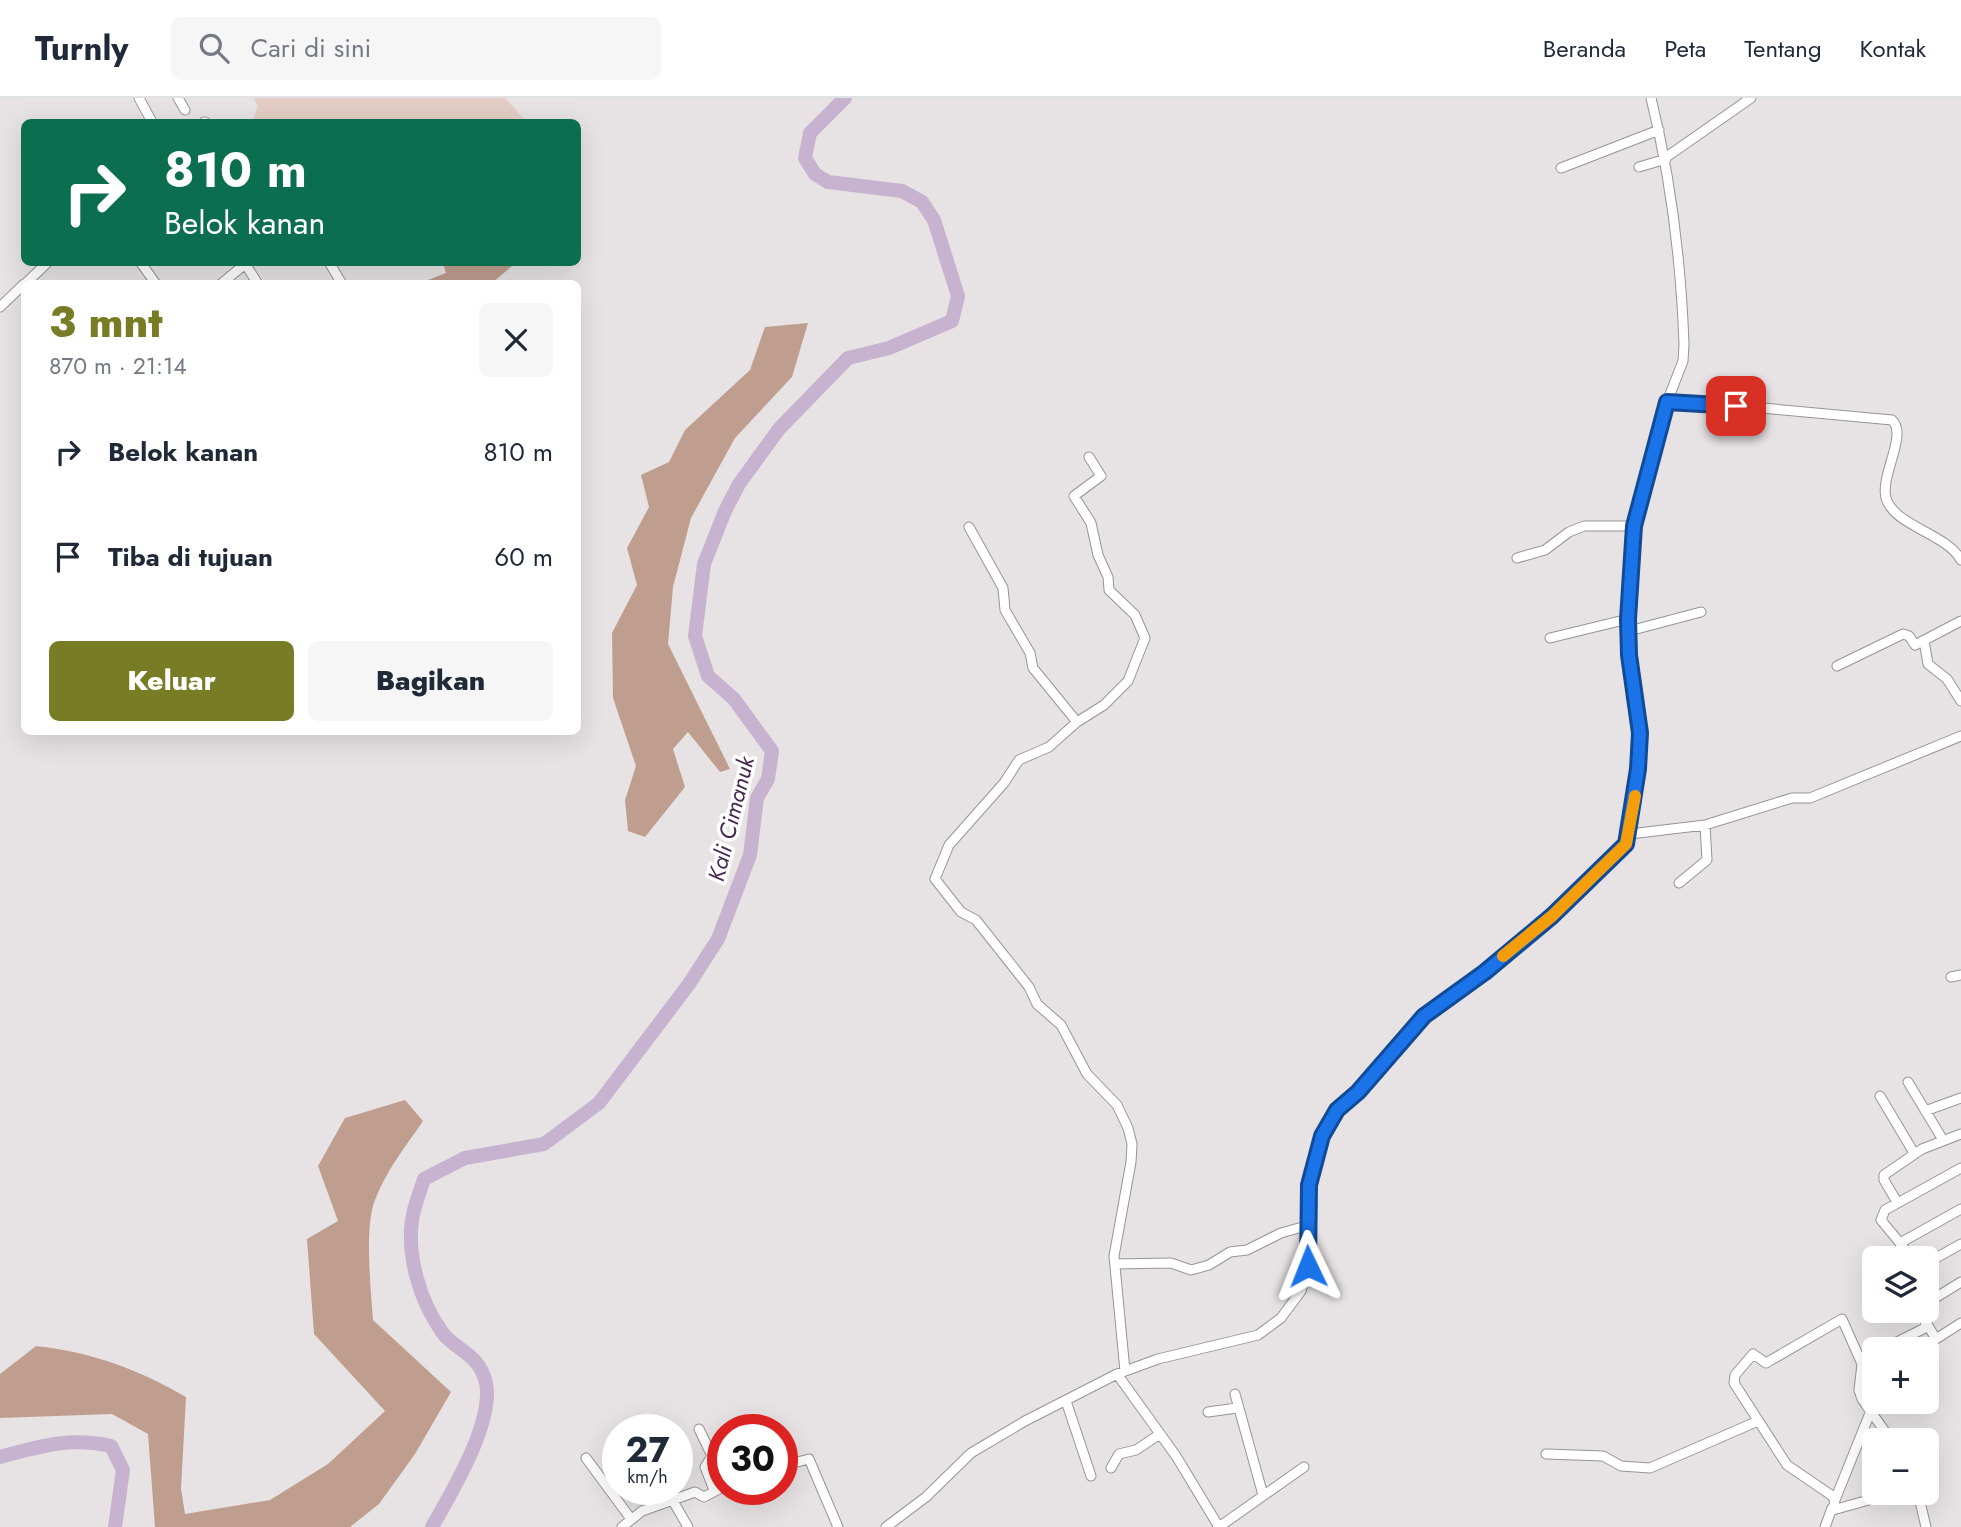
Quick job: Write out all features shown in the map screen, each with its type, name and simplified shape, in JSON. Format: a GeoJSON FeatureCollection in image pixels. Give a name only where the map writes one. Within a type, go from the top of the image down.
{"type":"FeatureCollection","features":[{"type":"Feature","properties":{"kind":"street"},"geometry":{"type":"LineString","coordinates":[[139,98],[150,119]]}},
{"type":"Feature","properties":{"kind":"street"},"geometry":{"type":"LineString","coordinates":[[178,98],[185,110]]}},
{"type":"Feature","properties":{"kind":"street"},"geometry":{"type":"LineString","coordinates":[[886,1527],[926,1497],[971,1453],[1121,1372],[1258,1335],[1269,1329],[1292,1306],[1301,1291],[1308,1266],[1306,1226],[1309,1185],[1318,1148],[1337,1110],[1358,1092],[1424,1016],[1485,972],[1593,878],[1626,844],[1630,834],[1640,733],[1628,619],[1634,526],[1667,402],[1683,361],[1684,344],[1666,161],[1651,98]]}},
{"type":"Feature","properties":{"kind":"street"},"geometry":{"type":"LineString","coordinates":[[1639,167],[1666,161],[1751,98]]}},
{"type":"Feature","properties":{"kind":"street"},"geometry":{"type":"LineString","coordinates":[[1561,168],[1659,130]]}},
{"type":"Feature","properties":{"kind":"street"},"geometry":{"type":"LineString","coordinates":[[29,280],[44,266]]}},
{"type":"Feature","properties":{"kind":"street"},"geometry":{"type":"LineString","coordinates":[[225,280],[241,266]]}},
{"type":"Feature","properties":{"kind":"street"},"geometry":{"type":"LineString","coordinates":[[0,307],[21,288]]}},
{"type":"Feature","properties":{"kind":"street"},"geometry":{"type":"LineString","coordinates":[[1667,402],[1698,402],[1892,420],[1899,436],[1892,453],[1886,498],[1894,510],[1944,540],[1961,560]]}},
{"type":"Feature","properties":{"kind":"street"},"geometry":{"type":"LineString","coordinates":[[1089,457],[1101,476],[1076,492],[1074,498],[1091,523],[1098,555],[1108,577],[1109,590],[1135,615],[1145,638],[1128,681],[1104,705],[1077,722],[1049,747],[1016,763],[1004,783],[949,845],[936,873],[936,882],[961,912],[976,920],[1033,996],[1067,1032],[1087,1074],[1117,1105],[1128,1128],[1132,1144],[1131,1162],[1116,1233],[1115,1264],[1121,1372],[1160,1434],[1219,1527],[1304,1467]]}},
{"type":"Feature","properties":{"kind":"street"},"geometry":{"type":"LineString","coordinates":[[1517,558],[1545,550],[1569,532],[1584,526],[1634,526]]}},
{"type":"Feature","properties":{"kind":"street"},"geometry":{"type":"LineString","coordinates":[[969,527],[1003,588],[1005,610],[1030,653],[1033,668],[1077,722]]}},
{"type":"Feature","properties":{"kind":"street"},"geometry":{"type":"LineString","coordinates":[[1629,631],[1701,612]]}},
{"type":"Feature","properties":{"kind":"street"},"geometry":{"type":"LineString","coordinates":[[1550,638],[1628,619]]}},
{"type":"Feature","properties":{"kind":"street"},"geometry":{"type":"LineString","coordinates":[[1837,666],[1903,634],[1909,636],[1914,645],[1961,621]]}},
{"type":"Feature","properties":{"kind":"street"},"geometry":{"type":"LineString","coordinates":[[1924,641],[1928,664],[1947,679],[1961,701]]}},
{"type":"Feature","properties":{"kind":"street"},"geometry":{"type":"LineString","coordinates":[[1630,834],[1705,825],[1792,798],[1810,797],[1961,736]]}},
{"type":"Feature","properties":{"kind":"street"},"geometry":{"type":"LineString","coordinates":[[1679,883],[1707,860],[1705,825]]}},
{"type":"Feature","properties":{"kind":"street"},"geometry":{"type":"LineString","coordinates":[[1908,1082],[1943,1140]]}},
{"type":"Feature","properties":{"kind":"street"},"geometry":{"type":"LineString","coordinates":[[1880,1096],[1914,1153]]}},
{"type":"Feature","properties":{"kind":"street"},"geometry":{"type":"LineString","coordinates":[[1925,1111],[1961,1098]]}},
{"type":"Feature","properties":{"kind":"street"},"geometry":{"type":"LineString","coordinates":[[1896,1202],[1884,1180],[1885,1174],[1914,1153],[1961,1134]]}},
{"type":"Feature","properties":{"kind":"street"},"geometry":{"type":"LineString","coordinates":[[1903,1246],[1881,1220],[1885,1210],[1961,1168]]}},
{"type":"Feature","properties":{"kind":"street"},"geometry":{"type":"LineString","coordinates":[[1900,1242],[1961,1209]]}},
{"type":"Feature","properties":{"kind":"street"},"geometry":{"type":"LineString","coordinates":[[1115,1264],[1171,1263],[1191,1270],[1209,1265],[1230,1252],[1247,1250],[1281,1233],[1306,1226]]}},
{"type":"Feature","properties":{"kind":"street"},"geometry":{"type":"LineString","coordinates":[[1939,1256],[1961,1244]]}},
{"type":"Feature","properties":{"kind":"street"},"geometry":{"type":"LineString","coordinates":[[1939,1297],[1961,1282]]}},
{"type":"Feature","properties":{"kind":"street"},"geometry":{"type":"LineString","coordinates":[[1862,1366],[1842,1319],[1766,1363],[1752,1355],[1735,1376],[1734,1383],[1787,1465],[1833,1504],[1835,1510],[1862,1502]]}},
{"type":"Feature","properties":{"kind":"street"},"geometry":{"type":"LineString","coordinates":[[1908,1337],[1927,1324],[1936,1339],[1961,1323]]}},
{"type":"Feature","properties":{"kind":"street"},"geometry":{"type":"LineString","coordinates":[[1862,1375],[1859,1390],[1862,1396]]}},
{"type":"Feature","properties":{"kind":"street"},"geometry":{"type":"LineString","coordinates":[[1235,1394],[1263,1495]]}},
{"type":"Feature","properties":{"kind":"street"},"geometry":{"type":"LineString","coordinates":[[1066,1401],[1091,1476]]}},
{"type":"Feature","properties":{"kind":"street"},"geometry":{"type":"LineString","coordinates":[[1208,1412],[1237,1408]]}},
{"type":"Feature","properties":{"kind":"street"},"geometry":{"type":"LineString","coordinates":[[1825,1527],[1870,1414]]}},
{"type":"Feature","properties":{"kind":"street"},"geometry":{"type":"LineString","coordinates":[[1871,1414],[1882,1428]]}},
{"type":"Feature","properties":{"kind":"street"},"geometry":{"type":"LineString","coordinates":[[1546,1454],[1603,1455],[1621,1466],[1650,1468],[1758,1420]]}},
{"type":"Feature","properties":{"kind":"street"},"geometry":{"type":"LineString","coordinates":[[699,1429],[707,1446]]}},
{"type":"Feature","properties":{"kind":"street"},"geometry":{"type":"LineString","coordinates":[[1111,1468],[1119,1454],[1136,1450],[1160,1434]]}},
{"type":"Feature","properties":{"kind":"street"},"geometry":{"type":"LineString","coordinates":[[586,1458],[631,1519]]}},
{"type":"Feature","properties":{"kind":"street"},"geometry":{"type":"LineString","coordinates":[[798,1462],[809,1459],[838,1527]]}},
{"type":"Feature","properties":{"kind":"street"},"geometry":{"type":"LineString","coordinates":[[622,1527],[642,1511],[661,1505]]}},
{"type":"Feature","properties":{"kind":"street"},"geometry":{"type":"LineString","coordinates":[[675,1505],[688,1527]]}},
{"type":"Feature","properties":{"kind":"street"},"geometry":{"type":"LineString","coordinates":[[1921,1505],[1926,1527]]}},
{"type":"Feature","properties":{"kind":"shaded area"},"geometry":{"type":"Polygon","coordinates":[[[253,98],[505,98],[524,119],[253,119],[258,106],[253,98]]]}},
{"type":"Feature","properties":{"kind":"shaded area"},"geometry":{"type":"Polygon","coordinates":[[[444,266],[512,266],[496,280],[428,280],[446,273],[444,266]]]}},
{"type":"Feature","properties":{"kind":"shaded area"},"geometry":{"type":"Polygon","coordinates":[[[808,323],[792,377],[735,438],[691,518],[673,587],[668,644],[730,769],[720,772],[688,732],[673,749],[685,787],[645,837],[628,831],[625,800],[636,766],[613,698],[612,633],[637,585],[627,548],[649,507],[641,475],[669,462],[685,430],[750,370],[765,327],[808,323]]]}},
{"type":"Feature","properties":{"kind":"shaded area"},"geometry":{"type":"Polygon","coordinates":[[[405,1100],[423,1121],[397,1159],[375,1200],[370,1226],[369,1259],[373,1320],[451,1392],[415,1454],[379,1504],[350,1527],[155,1527],[148,1434],[112,1414],[0,1418],[0,1374],[36,1346],[114,1363],[186,1397],[181,1489],[185,1514],[270,1500],[328,1464],[385,1411],[314,1334],[307,1239],[338,1221],[318,1166],[345,1118],[405,1100]]]}},
{"type":"Feature","properties":{"kind":"waterway","name":"Kali Cimanuk"},"geometry":{"type":"LineString","coordinates":[[432,1527],[469,1457],[484,1418],[487,1399],[486,1383],[478,1364],[442,1332],[427,1307],[417,1278],[411,1234],[414,1210],[424,1179],[465,1158],[544,1144],[599,1103],[689,984],[718,939],[750,855],[757,798],[768,779],[772,751],[734,699],[708,676],[695,636],[704,564],[739,484],[779,429],[848,358],[889,348],[952,321],[958,296],[934,220],[922,202],[902,191],[828,182],[815,174],[805,158],[810,133],[845,98]]}},
{"type":"Feature","properties":{"kind":"waterway","name":"Kali Cimanuk"},"geometry":{"type":"LineString","coordinates":[[0,1457],[42,1446],[68,1443],[111,1446],[123,1470],[115,1527]]}},
{"type":"Feature","properties":{"kind":"slow traffic"},"geometry":{"type":"LineString","coordinates":[[1503,956],[1552,916],[1626,844],[1635,796]]}},
{"type":"Feature","properties":{"kind":"route"},"geometry":{"type":"LineString","coordinates":[[1308,1266],[1306,1226],[1309,1185],[1322,1136],[1337,1110],[1358,1092],[1424,1016],[1485,972],[1552,916],[1626,844],[1630,834],[1640,733],[1629,655],[1628,619],[1634,526],[1639,500],[1667,402],[1736,406]]}}]}
